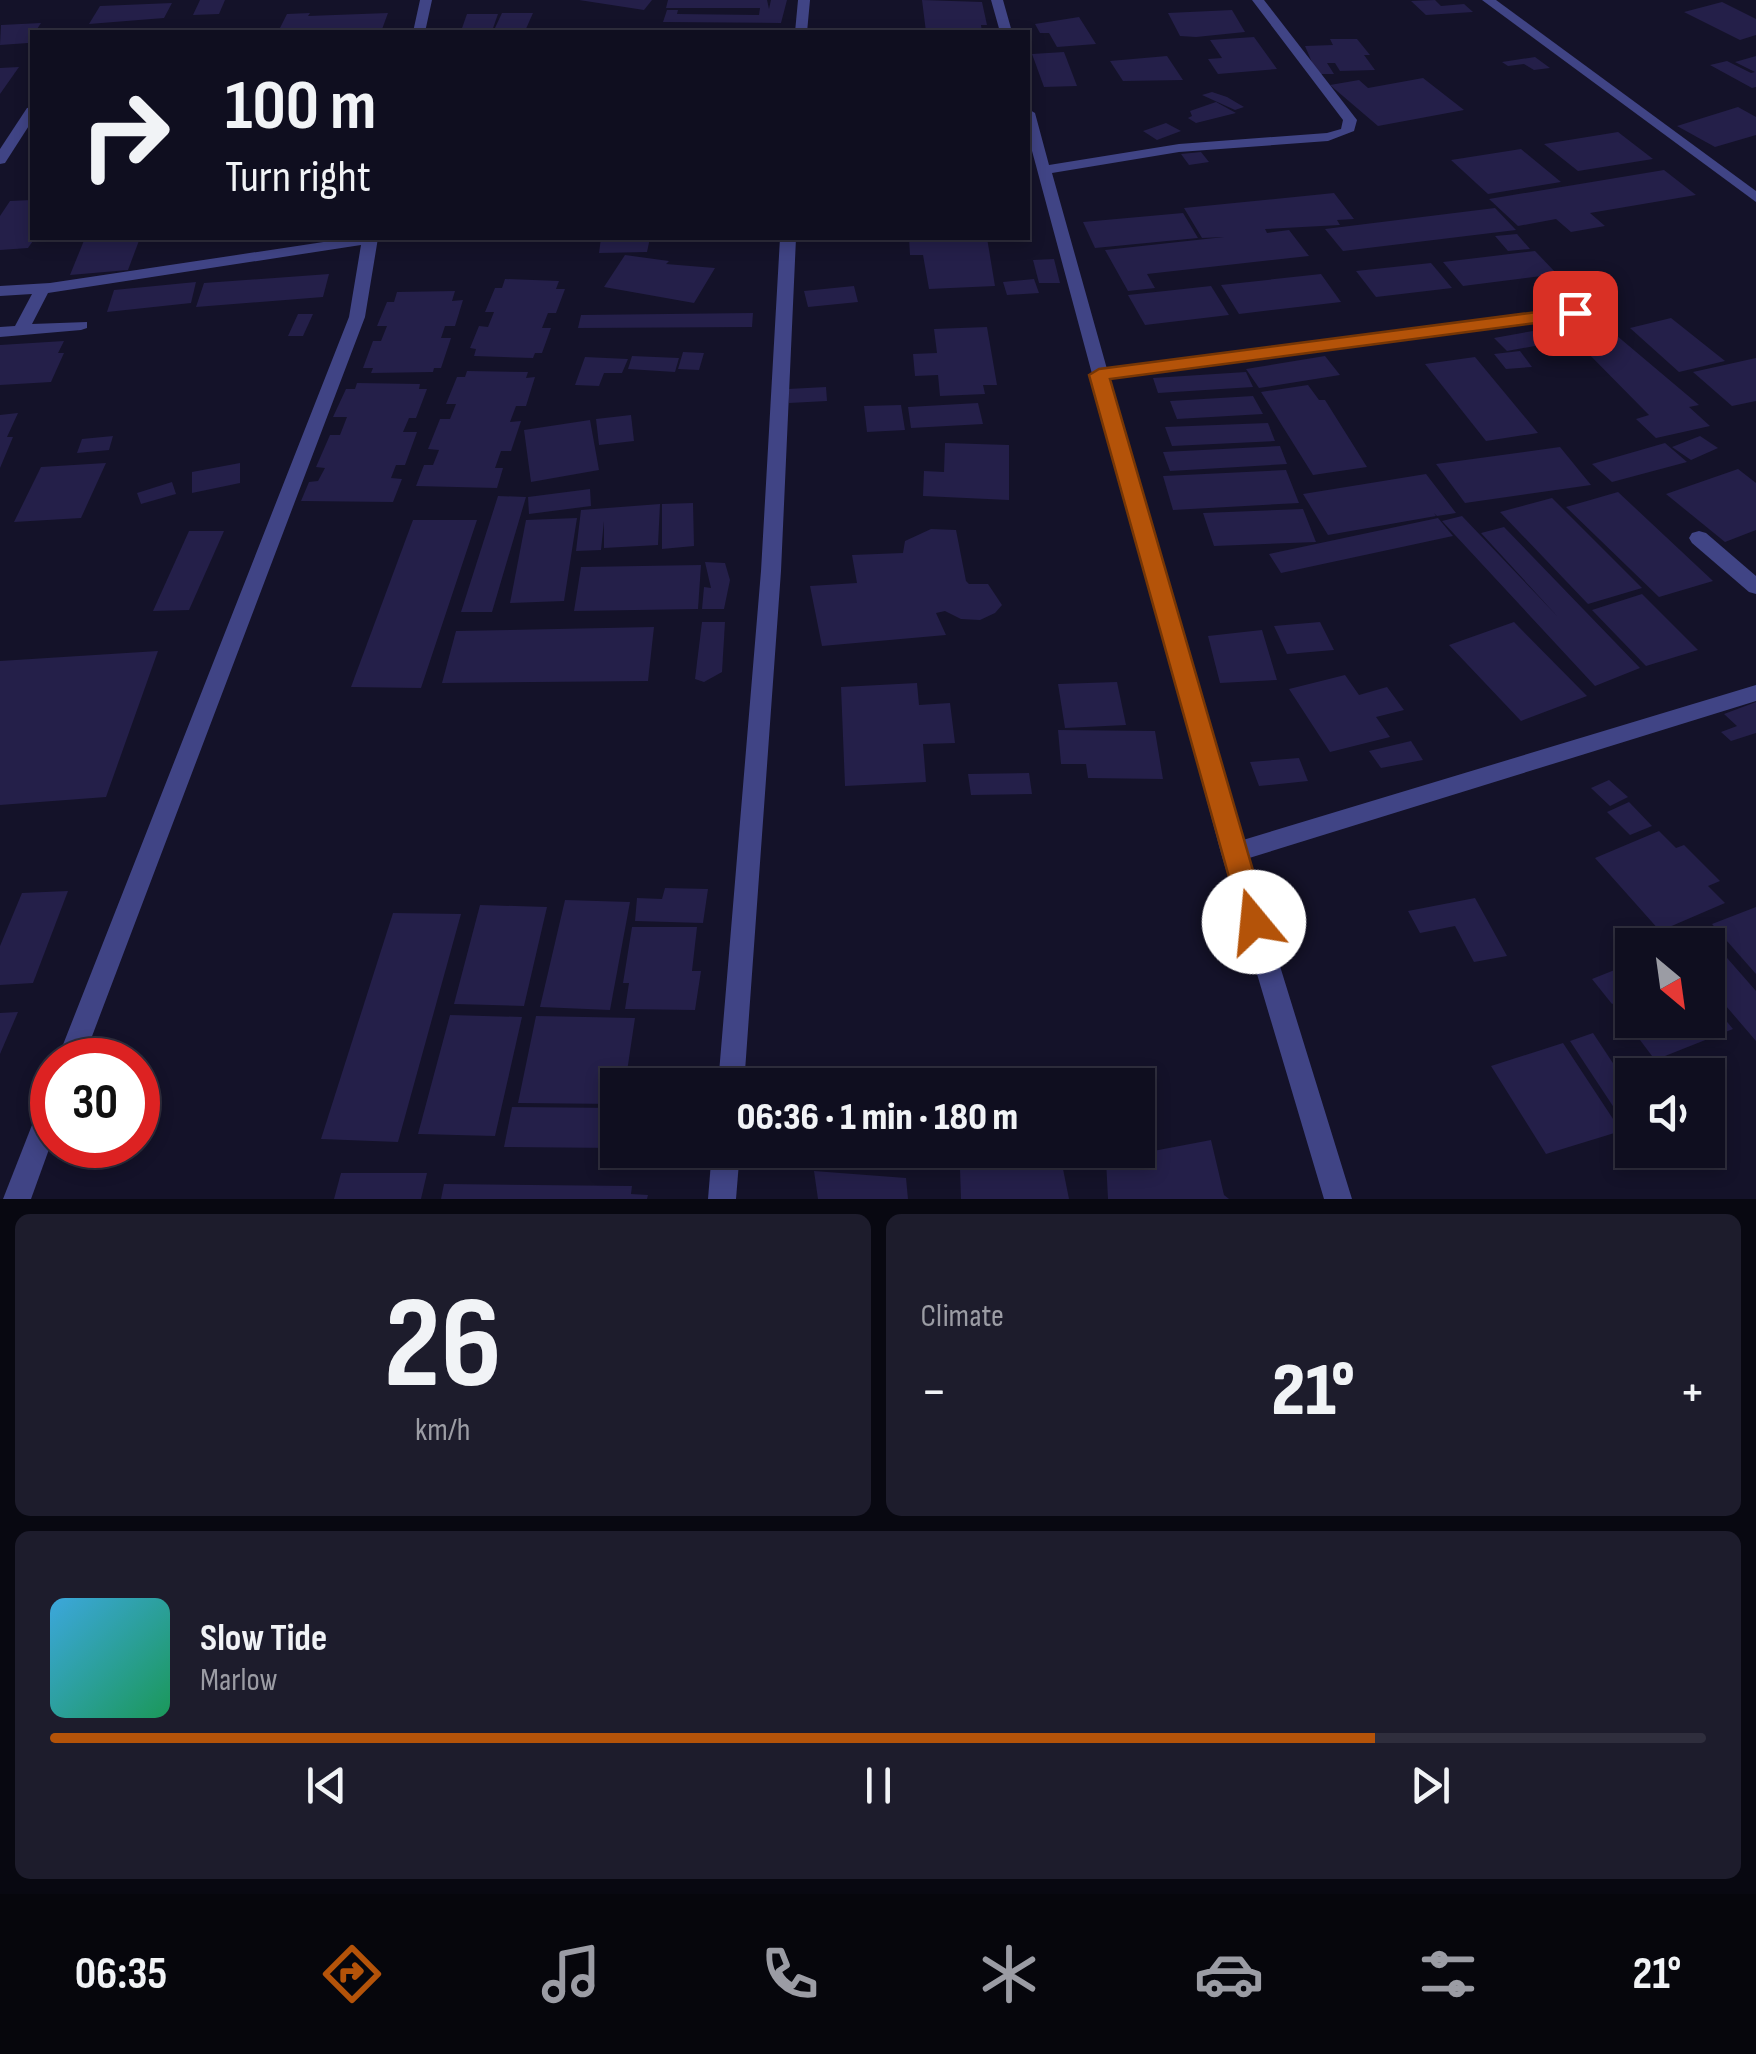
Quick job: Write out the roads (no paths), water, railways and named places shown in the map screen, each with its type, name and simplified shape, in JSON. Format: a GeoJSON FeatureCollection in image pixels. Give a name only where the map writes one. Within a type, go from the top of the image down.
{"type":"FeatureCollection","features":[{"type":"Feature","properties":{"kind":"street"},"geometry":{"type":"LineString","coordinates":[[419,30],[426,0]]}},
{"type":"Feature","properties":{"kind":"street"},"geometry":{"type":"LineString","coordinates":[[801,30],[804,0]]}},
{"type":"Feature","properties":{"kind":"street"},"geometry":{"type":"LineString","coordinates":[[998,0],[1006,30]]}},
{"type":"Feature","properties":{"kind":"street"},"geometry":{"type":"LineString","coordinates":[[1042,170],[1179,148],[1328,137],[1347,131],[1350,120],[1258,0]]}},
{"type":"Feature","properties":{"kind":"street"},"geometry":{"type":"LineString","coordinates":[[1488,0],[1756,198]]}},
{"type":"Feature","properties":{"kind":"street"},"geometry":{"type":"LineString","coordinates":[[0,160],[30,114]]}},
{"type":"Feature","properties":{"kind":"street"},"geometry":{"type":"LineString","coordinates":[[1030,121],[1233,853],[1338,1199]]}},
{"type":"Feature","properties":{"kind":"street"},"geometry":{"type":"LineString","coordinates":[[0,291],[43,288],[357,240]]}},
{"type":"Feature","properties":{"kind":"street"},"geometry":{"type":"LineString","coordinates":[[78,1038],[357,316],[370,240]]}},
{"type":"Feature","properties":{"kind":"street"},"geometry":{"type":"LineString","coordinates":[[732,1068],[770,571],[788,240]]}},
{"type":"Feature","properties":{"kind":"street"},"geometry":{"type":"LineString","coordinates":[[21,330],[43,288]]}},
{"type":"Feature","properties":{"kind":"street"},"geometry":{"type":"LineString","coordinates":[[1099,375],[1575,313]]}},
{"type":"Feature","properties":{"kind":"street"},"geometry":{"type":"LineString","coordinates":[[0,332],[81,325]]}},
{"type":"Feature","properties":{"kind":"street"},"geometry":{"type":"LineString","coordinates":[[1699,538],[1756,587]]}},
{"type":"Feature","properties":{"kind":"street"},"geometry":{"type":"LineString","coordinates":[[1233,853],[1756,693]]}},
{"type":"Feature","properties":{"kind":"street"},"geometry":{"type":"LineString","coordinates":[[17,1199],[30,1164]]}},
{"type":"Feature","properties":{"kind":"street"},"geometry":{"type":"LineString","coordinates":[[722,1199],[725,1168]]}}]}
